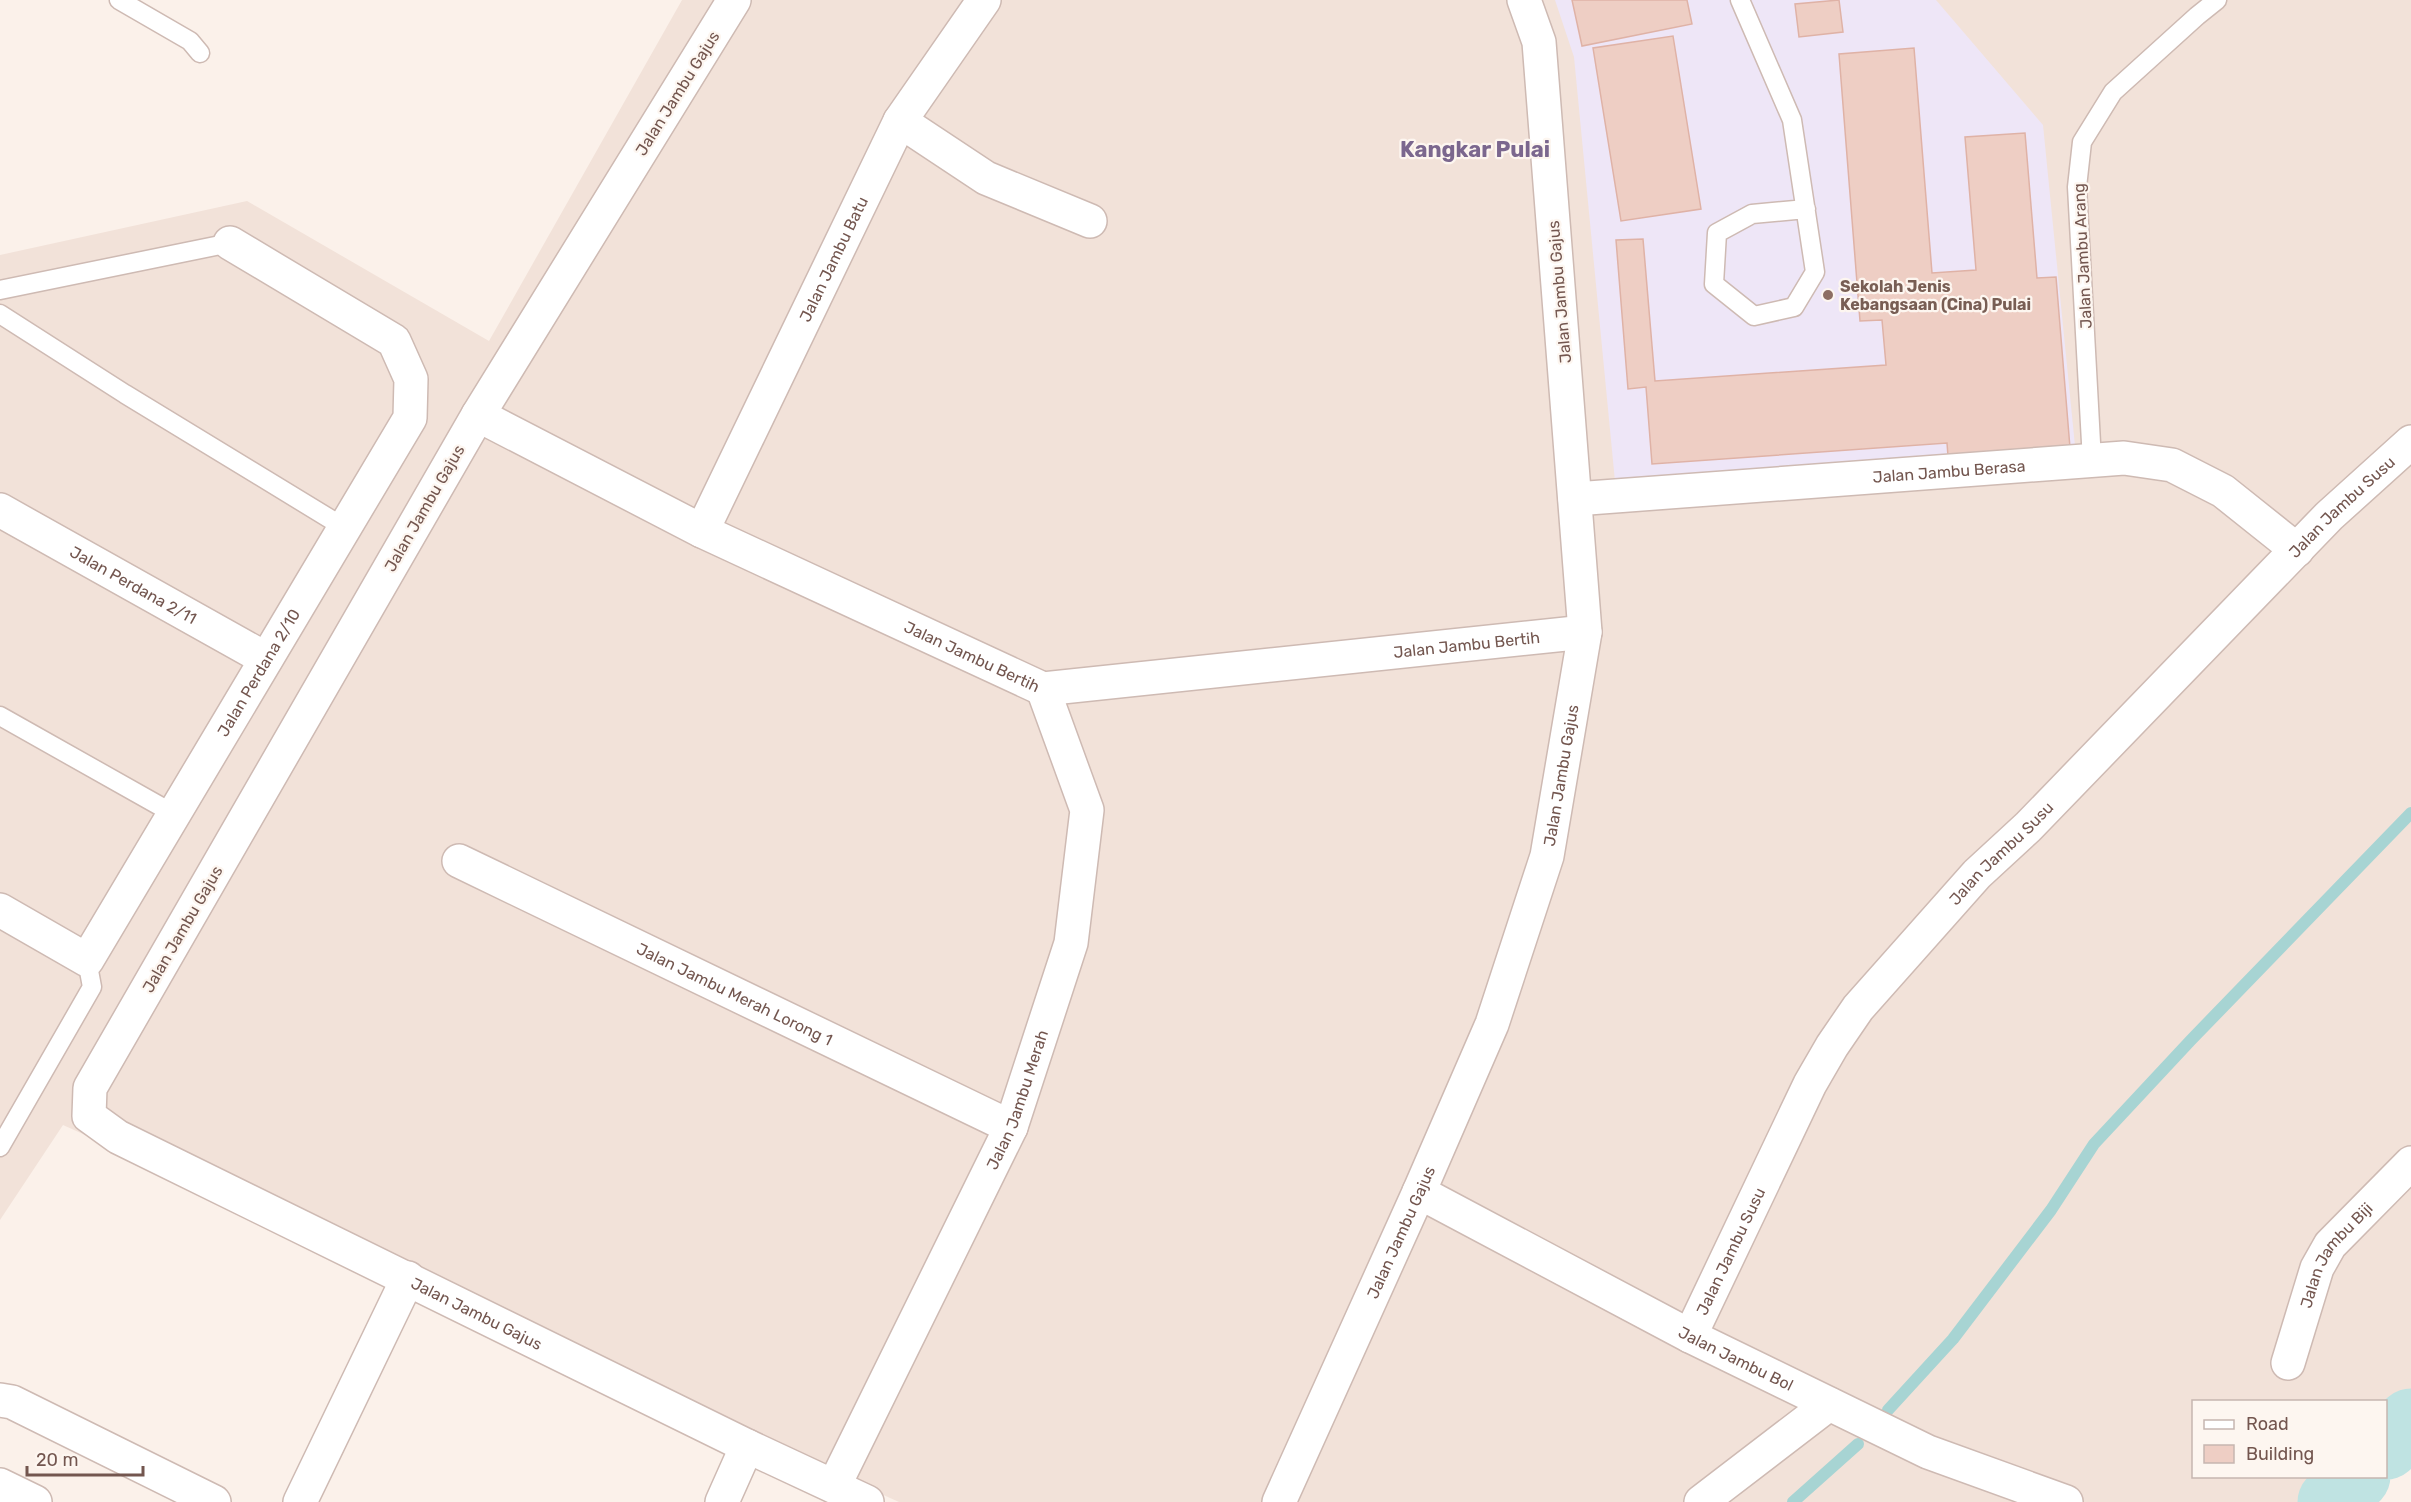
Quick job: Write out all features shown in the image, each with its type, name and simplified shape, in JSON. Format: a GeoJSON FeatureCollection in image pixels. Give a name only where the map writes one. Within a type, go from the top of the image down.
{"type":"FeatureCollection","features":[{"type":"Feature","properties":{"kind":"street","name":"Jalan Jambu Gajus"},"geometry":{"type":"LineString","coordinates":[[735,0],[478,415],[90,1088],[89,1116],[118,1137],[747,1446],[867,1502]]}},
{"type":"Feature","properties":{"kind":"street","name":"Jalan Jambu Batu"},"geometry":{"type":"LineString","coordinates":[[702,531],[900,120],[984,0]]}},
{"type":"Feature","properties":{"kind":"street","name":"Jalan Jambu Gajus"},"geometry":{"type":"LineString","coordinates":[[1279,1502],[1492,1024],[1546,856],[1586,632],[1539,42],[1524,0]]}},
{"type":"Feature","properties":{"kind":"street"},"geometry":{"type":"LineString","coordinates":[[900,120],[986,178],[1090,221]]}},
{"type":"Feature","properties":{"kind":"street","name":"Jalan Perdana 2/10"},"geometry":{"type":"LineString","coordinates":[[87,960],[410,418],[411,379],[394,341],[230,243]]}},
{"type":"Feature","properties":{"kind":"street","name":"Jalan Jambu Bertih"},"geometry":{"type":"LineString","coordinates":[[478,415],[702,531],[1043,689],[1586,632]]}},
{"type":"Feature","properties":{"kind":"street","name":"Jalan Jambu Susu"},"geometry":{"type":"LineString","coordinates":[[1690,1336],[1810,1084],[1858,1008],[1977,874],[2028,827],[2337,508],[2411,442]]}},
{"type":"Feature","properties":{"kind":"street","name":"Jalan Jambu Berasa"},"geometry":{"type":"LineString","coordinates":[[1575,499],[2124,458],[2172,465],[2223,491],[2297,550]]}},
{"type":"Feature","properties":{"kind":"street","name":"Jalan Perdana 2/11"},"geometry":{"type":"LineString","coordinates":[[0,510],[266,659]]}},
{"type":"Feature","properties":{"kind":"street","name":"Jalan Jambu Merah"},"geometry":{"type":"LineString","coordinates":[[834,1486],[1011,1126],[1071,943],[1087,810],[1043,689]]}},
{"type":"Feature","properties":{"kind":"street","name":"Jalan Jambu Merah Lorong 1"},"geometry":{"type":"LineString","coordinates":[[459,861],[1011,1126]]}},
{"type":"Feature","properties":{"kind":"street"},"geometry":{"type":"LineString","coordinates":[[0,910],[87,960]]}},
{"type":"Feature","properties":{"kind":"street","name":"Jalan Jambu Biji"},"geometry":{"type":"LineString","coordinates":[[2288,1364],[2317,1268],[2330,1245],[2411,1163]]}},
{"type":"Feature","properties":{"kind":"street","name":"Jalan Jambu Bol"},"geometry":{"type":"LineString","coordinates":[[1419,1192],[1690,1336],[1928,1452],[2066,1502]]}},
{"type":"Feature","properties":{"kind":"street"},"geometry":{"type":"LineString","coordinates":[[300,1502],[408,1278]]}},
{"type":"Feature","properties":{"kind":"street"},"geometry":{"type":"LineString","coordinates":[[0,1400],[12,1402],[214,1502]]}},
{"type":"Feature","properties":{"kind":"street"},"geometry":{"type":"LineString","coordinates":[[1701,1502],[1829,1404]]}},
{"type":"Feature","properties":{"kind":"street"},"geometry":{"type":"LineString","coordinates":[[722,1502],[747,1446]]}},
{"type":"Feature","properties":{"kind":"street"},"geometry":{"type":"LineString","coordinates":[[0,1485],[35,1502]]}},
{"type":"Feature","properties":{"kind":"lane"},"geometry":{"type":"LineString","coordinates":[[119,0],[190,41],[200,53]]}},
{"type":"Feature","properties":{"kind":"lane"},"geometry":{"type":"LineString","coordinates":[[1740,0],[1792,120],[1806,209],[1815,272],[1794,307],[1754,316],[1714,284],[1717,233],[1752,213],[1806,209]]}},
{"type":"Feature","properties":{"kind":"lane","name":"Jalan Jambu Arang"},"geometry":{"type":"LineString","coordinates":[[2092,461],[2077,187],[2082,142],[2113,92],[2217,0]]}},
{"type":"Feature","properties":{"kind":"lane"},"geometry":{"type":"LineString","coordinates":[[0,290],[230,243]]}},
{"type":"Feature","properties":{"kind":"lane"},"geometry":{"type":"LineString","coordinates":[[0,314],[125,394],[345,528]]}},
{"type":"Feature","properties":{"kind":"lane"},"geometry":{"type":"LineString","coordinates":[[0,716],[174,814]]}},
{"type":"Feature","properties":{"kind":"lane"},"geometry":{"type":"LineString","coordinates":[[0,1147],[5,1126],[92,987],[87,960]]}},
{"type":"Feature","properties":{"kind":"shaded area"},"geometry":{"type":"Polygon","coordinates":[[[682,0],[2411,0],[2411,1410],[2387,1433],[2387,1400],[2192,1400],[2192,1478],[2340,1478],[2314,1502],[899,1502],[63,1125],[0,1220],[0,255],[247,201],[489,341],[682,0]]]}},
{"type":"Feature","properties":{"kind":"shaded area","name":"Sekolah Jenis Kebangsaan (Cina) Pulai"},"geometry":{"type":"Polygon","coordinates":[[[1555,0],[1936,0],[2043,125],[2077,466],[1617,502],[1574,57],[1555,0]]]}},
{"type":"Feature","properties":{"kind":"building"},"geometry":{"type":"Polygon","coordinates":[[[1572,0],[1687,0],[1692,24],[1582,46],[1572,0]]]}},
{"type":"Feature","properties":{"kind":"building"},"geometry":{"type":"Polygon","coordinates":[[[1839,0],[1843,32],[1799,37],[1795,4],[1839,0]]]}},
{"type":"Feature","properties":{"kind":"building"},"geometry":{"type":"Polygon","coordinates":[[[1673,36],[1701,209],[1621,221],[1593,48],[1673,36]]]}},
{"type":"Feature","properties":{"kind":"building"},"geometry":{"type":"Polygon","coordinates":[[[1914,48],[1932,273],[1976,270],[1965,137],[2025,133],[2037,278],[2056,277],[2071,460],[1949,469],[1947,443],[1652,464],[1646,387],[1628,389],[1616,240],[1643,239],[1655,381],[1886,365],[1882,320],[1860,321],[1839,54],[1914,48]]]}},
{"type":"Feature","properties":{"kind":"waterway"},"geometry":{"type":"LineString","coordinates":[[1888,1410],[1953,1339],[2051,1210],[2094,1144],[2191,1040],[2411,813]]}},
{"type":"Feature","properties":{"kind":"waterway"},"geometry":{"type":"LineString","coordinates":[[2387,1444],[2411,1423]]}},
{"type":"Feature","properties":{"kind":"waterway"},"geometry":{"type":"LineString","coordinates":[[1793,1502],[1858,1444]]}},
{"type":"Feature","properties":{"kind":"waterway"},"geometry":{"type":"LineString","coordinates":[[2332,1502],[2354,1478]]}},
{"type":"Feature","properties":{"kind":"place","name":"Sekolah Jenis Kebangsaan (Cina) Pulai"},"geometry":{"type":"Point","coordinates":[1828,295]}},
{"type":"Feature","properties":{"kind":"district","name":"Kangkar Pulai"},"geometry":{"type":"Point","coordinates":[1475,149]}}]}
